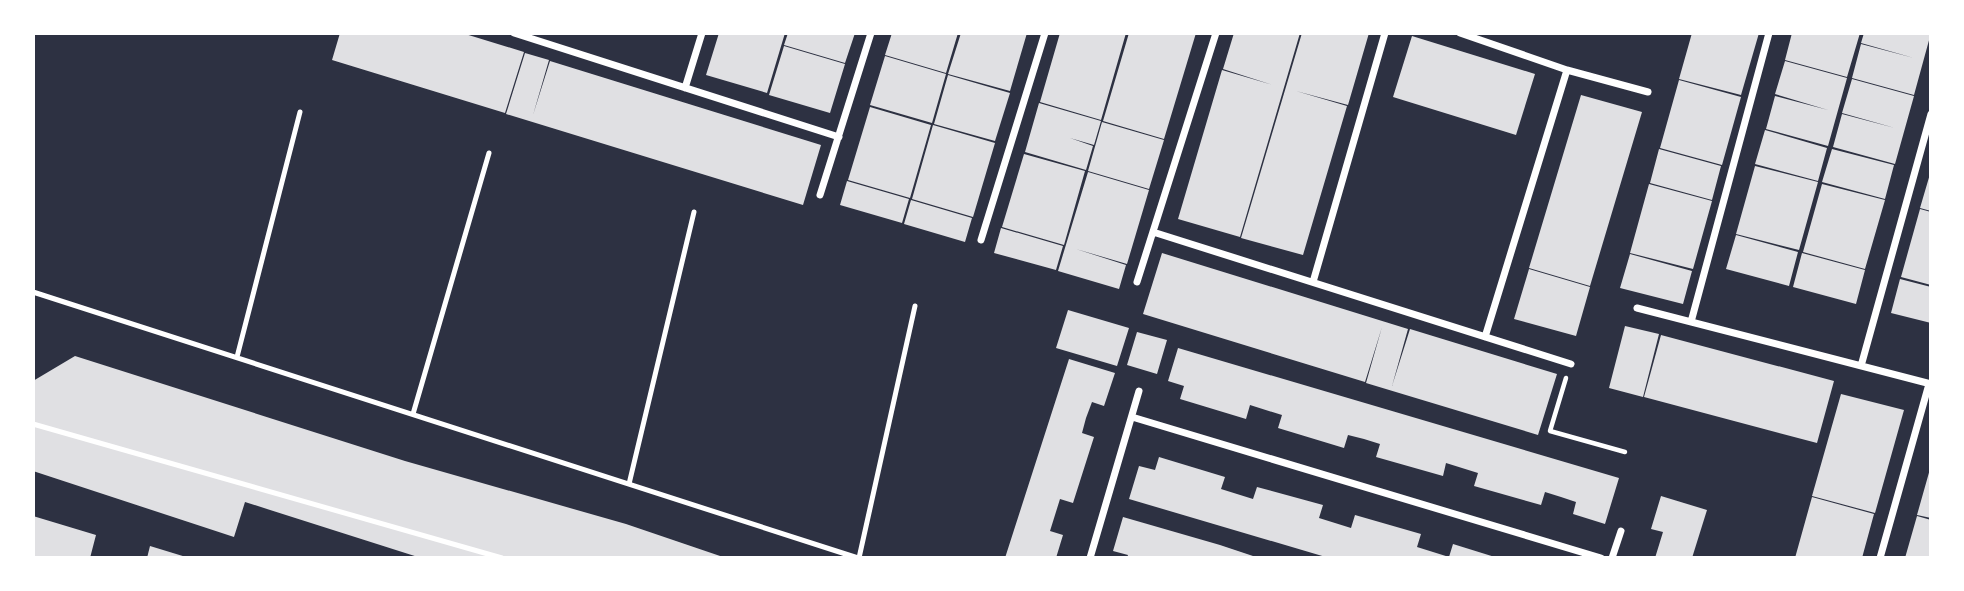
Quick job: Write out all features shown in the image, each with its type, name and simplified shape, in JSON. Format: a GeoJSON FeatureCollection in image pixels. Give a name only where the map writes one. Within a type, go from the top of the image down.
{"type":"FeatureCollection","features":[{"type":"Feature","properties":{"kind":"street"},"geometry":{"type":"LineString","coordinates":[[514,33],[839,137]]}},
{"type":"Feature","properties":{"kind":"street"},"geometry":{"type":"LineString","coordinates":[[685,88],[702,33]]}},
{"type":"Feature","properties":{"kind":"street"},"geometry":{"type":"LineString","coordinates":[[820,195],[872,33]]}},
{"type":"Feature","properties":{"kind":"street"},"geometry":{"type":"LineString","coordinates":[[981,240],[1045,33]]}},
{"type":"Feature","properties":{"kind":"street"},"geometry":{"type":"LineString","coordinates":[[1137,282],[1216,33]]}},
{"type":"Feature","properties":{"kind":"street"},"geometry":{"type":"LineString","coordinates":[[1313,282],[1385,33]]}},
{"type":"Feature","properties":{"kind":"street"},"geometry":{"type":"LineString","coordinates":[[1460,33],[1567,70],[1648,92]]}},
{"type":"Feature","properties":{"kind":"street"},"geometry":{"type":"LineString","coordinates":[[1691,322],[1769,33]]}},
{"type":"Feature","properties":{"kind":"street"},"geometry":{"type":"LineString","coordinates":[[1485,337],[1567,70]]}},
{"type":"Feature","properties":{"kind":"street"},"geometry":{"type":"LineString","coordinates":[[1861,366],[1931,114]]}},
{"type":"Feature","properties":{"kind":"street"},"geometry":{"type":"LineString","coordinates":[[1153,232],[1571,364]]}},
{"type":"Feature","properties":{"kind":"street"},"geometry":{"type":"LineString","coordinates":[[1637,308],[1930,384],[1880,558]]}},
{"type":"Feature","properties":{"kind":"street"},"geometry":{"type":"LineString","coordinates":[[1090,558],[1139,391]]}},
{"type":"Feature","properties":{"kind":"street"},"geometry":{"type":"LineString","coordinates":[[1132,417],[1601,558]]}},
{"type":"Feature","properties":{"kind":"street"},"geometry":{"type":"LineString","coordinates":[[1612,558],[1621,531]]}},
{"type":"Feature","properties":{"kind":"lane"},"geometry":{"type":"LineString","coordinates":[[237,357],[300,112]]}},
{"type":"Feature","properties":{"kind":"lane"},"geometry":{"type":"LineString","coordinates":[[413,414],[489,153]]}},
{"type":"Feature","properties":{"kind":"lane"},"geometry":{"type":"LineString","coordinates":[[629,484],[694,212]]}},
{"type":"Feature","properties":{"kind":"lane"},"geometry":{"type":"LineString","coordinates":[[33,292],[859,558],[915,306]]}},
{"type":"Feature","properties":{"kind":"lane"},"geometry":{"type":"LineString","coordinates":[[33,424],[502,558]]}},
{"type":"Feature","properties":{"kind":"path"},"geometry":{"type":"LineString","coordinates":[[1571,364],[1550,432],[1625,452]]}},
{"type":"Feature","properties":{"kind":"building"},"geometry":{"type":"Polygon","coordinates":[[[340,33],[462,33],[524,52],[505,113],[332,60],[340,33]]]}},
{"type":"Feature","properties":{"kind":"building"},"geometry":{"type":"Polygon","coordinates":[[[719,33],[785,33],[767,93],[706,75],[719,33]]]}},
{"type":"Feature","properties":{"kind":"building"},"geometry":{"type":"Polygon","coordinates":[[[788,33],[855,33],[845,63],[784,45],[788,33]]]}},
{"type":"Feature","properties":{"kind":"building"},"geometry":{"type":"Polygon","coordinates":[[[892,33],[958,33],[946,73],[885,55],[892,33]]]}},
{"type":"Feature","properties":{"kind":"building"},"geometry":{"type":"Polygon","coordinates":[[[961,33],[1027,33],[1010,91],[948,74],[961,33]]]}},
{"type":"Feature","properties":{"kind":"building"},"geometry":{"type":"Polygon","coordinates":[[[1060,33],[1126,33],[1101,120],[1040,102],[1060,33]]]}},
{"type":"Feature","properties":{"kind":"building"},"geometry":{"type":"Polygon","coordinates":[[[1129,33],[1196,33],[1164,139],[1103,121],[1129,33]]]}},
{"type":"Feature","properties":{"kind":"building"},"geometry":{"type":"Polygon","coordinates":[[[1234,33],[1300,33],[1240,237],[1178,219],[1222,70],[1273,85],[1223,69],[1234,33]]]}},
{"type":"Feature","properties":{"kind":"building"},"geometry":{"type":"Polygon","coordinates":[[[1302,33],[1369,33],[1348,105],[1296,91],[1347,106],[1303,255],[1241,238],[1302,33]]]}},
{"type":"Feature","properties":{"kind":"building"},"geometry":{"type":"Polygon","coordinates":[[[1692,33],[1759,33],[1741,95],[1679,79],[1692,33]]]}},
{"type":"Feature","properties":{"kind":"building"},"geometry":{"type":"Polygon","coordinates":[[[1792,33],[1860,33],[1847,77],[1785,60],[1792,33]]]}},
{"type":"Feature","properties":{"kind":"building"},"geometry":{"type":"Polygon","coordinates":[[[1864,33],[1931,33],[1914,95],[1852,78],[1861,44],[1914,58],[1861,43],[1864,33]]]}},
{"type":"Feature","properties":{"kind":"building"},"geometry":{"type":"Polygon","coordinates":[[[1412,36],[1535,74],[1516,135],[1393,97],[1412,36]]]}},
{"type":"Feature","properties":{"kind":"building"},"geometry":{"type":"Polygon","coordinates":[[[784,46],[845,64],[830,113],[769,95],[784,46]]]}},
{"type":"Feature","properties":{"kind":"building"},"geometry":{"type":"Polygon","coordinates":[[[525,53],[549,60],[533,115],[550,61],[821,145],[803,205],[506,114],[525,53]]]}},
{"type":"Feature","properties":{"kind":"building"},"geometry":{"type":"Polygon","coordinates":[[[885,56],[946,74],[932,123],[870,105],[885,56]]]}},
{"type":"Feature","properties":{"kind":"building"},"geometry":{"type":"Polygon","coordinates":[[[1785,61],[1847,78],[1828,146],[1766,129],[1775,96],[1828,110],[1775,94],[1785,61]]]}},
{"type":"Feature","properties":{"kind":"building"},"geometry":{"type":"Polygon","coordinates":[[[948,75],[1010,93],[995,141],[934,124],[948,75]]]}},
{"type":"Feature","properties":{"kind":"building"},"geometry":{"type":"Polygon","coordinates":[[[1852,79],[1914,96],[1895,164],[1833,147],[1842,114],[1895,128],[1842,113],[1852,79]]]}},
{"type":"Feature","properties":{"kind":"building"},"geometry":{"type":"Polygon","coordinates":[[[1679,80],[1741,97],[1722,165],[1660,148],[1679,80]]]}},
{"type":"Feature","properties":{"kind":"building"},"geometry":{"type":"Polygon","coordinates":[[[1581,95],[1642,112],[1590,286],[1529,268],[1581,95]]]}},
{"type":"Feature","properties":{"kind":"building"},"geometry":{"type":"Polygon","coordinates":[[[1039,103],[1101,121],[1094,145],[1070,138],[1093,146],[1086,170],[1025,152],[1039,103]]]}},
{"type":"Feature","properties":{"kind":"building"},"geometry":{"type":"Polygon","coordinates":[[[870,107],[931,125],[910,198],[848,180],[870,107]]]}},
{"type":"Feature","properties":{"kind":"building"},"geometry":{"type":"Polygon","coordinates":[[[1102,122],[1164,140],[1149,189],[1088,171],[1102,122]]]}},
{"type":"Feature","properties":{"kind":"building"},"geometry":{"type":"Polygon","coordinates":[[[933,125],[995,143],[973,217],[912,199],[933,125]]]}},
{"type":"Feature","properties":{"kind":"building"},"geometry":{"type":"Polygon","coordinates":[[[1765,130],[1827,148],[1818,181],[1755,164],[1765,130]]]}},
{"type":"Feature","properties":{"kind":"building"},"geometry":{"type":"Polygon","coordinates":[[[1659,149],[1721,166],[1712,200],[1650,183],[1659,149]]]}},
{"type":"Feature","properties":{"kind":"building"},"geometry":{"type":"Polygon","coordinates":[[[1832,149],[1894,165],[1885,199],[1822,182],[1832,149]]]}},
{"type":"Feature","properties":{"kind":"building"},"geometry":{"type":"Polygon","coordinates":[[[1024,154],[1085,171],[1064,245],[1002,227],[1024,154]]]}},
{"type":"Feature","properties":{"kind":"building"},"geometry":{"type":"Polygon","coordinates":[[[1755,166],[1818,182],[1799,250],[1736,234],[1755,166]]]}},
{"type":"Feature","properties":{"kind":"building"},"geometry":{"type":"Polygon","coordinates":[[[1088,172],[1149,190],[1127,264],[1076,249],[1126,265],[1119,289],[1058,271],[1088,172]]]}},
{"type":"Feature","properties":{"kind":"building"},"geometry":{"type":"Polygon","coordinates":[[[1931,174],[1931,211],[1920,208],[1931,174]]]}},
{"type":"Feature","properties":{"kind":"building"},"geometry":{"type":"Polygon","coordinates":[[[847,181],[909,199],[902,223],[840,205],[847,181]]]}},
{"type":"Feature","properties":{"kind":"building"},"geometry":{"type":"Polygon","coordinates":[[[1649,184],[1712,201],[1693,269],[1630,253],[1649,184]]]}},
{"type":"Feature","properties":{"kind":"building"},"geometry":{"type":"Polygon","coordinates":[[[1822,184],[1885,200],[1865,269],[1803,252],[1822,184]]]}},
{"type":"Feature","properties":{"kind":"building"},"geometry":{"type":"Polygon","coordinates":[[[911,200],[972,218],[965,242],[904,224],[911,200]]]}},
{"type":"Feature","properties":{"kind":"building"},"geometry":{"type":"Polygon","coordinates":[[[1920,209],[1931,212],[1931,285],[1901,277],[1920,209]]]}},
{"type":"Feature","properties":{"kind":"building"},"geometry":{"type":"Polygon","coordinates":[[[1001,228],[1063,246],[1056,270],[994,253],[1001,228]]]}},
{"type":"Feature","properties":{"kind":"building"},"geometry":{"type":"Polygon","coordinates":[[[1736,235],[1798,252],[1789,286],[1726,269],[1736,235]]]}},
{"type":"Feature","properties":{"kind":"building"},"geometry":{"type":"Polygon","coordinates":[[[1162,253],[1408,329],[1392,386],[1410,329],[1557,374],[1538,435],[1366,383],[1382,327],[1365,382],[1143,314],[1162,253]]]}},
{"type":"Feature","properties":{"kind":"building"},"geometry":{"type":"Polygon","coordinates":[[[1802,253],[1865,270],[1856,304],[1793,287],[1802,253]]]}},
{"type":"Feature","properties":{"kind":"building"},"geometry":{"type":"Polygon","coordinates":[[[1630,254],[1692,271],[1683,304],[1620,288],[1630,254]]]}},
{"type":"Feature","properties":{"kind":"building"},"geometry":{"type":"Polygon","coordinates":[[[1529,269],[1590,287],[1576,336],[1514,319],[1529,269]]]}},
{"type":"Feature","properties":{"kind":"building"},"geometry":{"type":"Polygon","coordinates":[[[1900,279],[1931,287],[1931,323],[1891,313],[1900,279]]]}},
{"type":"Feature","properties":{"kind":"building"},"geometry":{"type":"Polygon","coordinates":[[[1068,310],[1129,328],[1117,366],[1056,348],[1068,310]]]}},
{"type":"Feature","properties":{"kind":"building"},"geometry":{"type":"Polygon","coordinates":[[[1625,326],[1659,334],[1643,397],[1609,388],[1625,326]]]}},
{"type":"Feature","properties":{"kind":"building"},"geometry":{"type":"Polygon","coordinates":[[[1137,332],[1167,340],[1157,374],[1127,365],[1137,332]]]}},
{"type":"Feature","properties":{"kind":"building"},"geometry":{"type":"Polygon","coordinates":[[[1661,335],[1834,381],[1817,443],[1644,397],[1661,335]]]}},
{"type":"Feature","properties":{"kind":"building"},"geometry":{"type":"Polygon","coordinates":[[[1178,348],[1619,478],[1605,524],[1573,514],[1576,502],[1545,492],[1541,505],[1474,486],[1478,473],[1446,463],[1443,476],[1376,457],[1380,444],[1364,439],[1348,435],[1344,448],[1278,428],[1282,415],[1250,405],[1246,419],[1180,399],[1184,386],[1168,381],[1178,348]]]}},
{"type":"Feature","properties":{"kind":"building"},"geometry":{"type":"Polygon","coordinates":[[[75,356],[405,461],[626,524],[726,558],[421,558],[245,502],[234,537],[33,471],[33,381],[75,356]]]}},
{"type":"Feature","properties":{"kind":"building"},"geometry":{"type":"Polygon","coordinates":[[[1069,359],[1115,373],[1104,406],[1092,402],[1086,418],[1082,433],[1094,437],[1073,503],[1060,499],[1050,531],[1063,535],[1056,558],[1005,558],[1069,359]]]}},
{"type":"Feature","properties":{"kind":"building"},"geometry":{"type":"Polygon","coordinates":[[[1841,394],[1904,410],[1875,513],[1812,496],[1841,394]]]}},
{"type":"Feature","properties":{"kind":"building"},"geometry":{"type":"Polygon","coordinates":[[[1159,457],[1225,477],[1221,489],[1253,499],[1257,487],[1323,505],[1319,518],[1351,528],[1355,515],[1421,534],[1417,547],[1449,557],[1453,544],[1498,558],[1329,558],[1129,499],[1139,466],[1155,470],[1159,457]]]}},
{"type":"Feature","properties":{"kind":"building"},"geometry":{"type":"Polygon","coordinates":[[[1931,469],[1931,518],[1917,515],[1931,469]]]}},
{"type":"Feature","properties":{"kind":"building"},"geometry":{"type":"Polygon","coordinates":[[[1661,496],[1707,510],[1692,558],[1655,558],[1663,532],[1651,529],[1661,496]]]}},
{"type":"Feature","properties":{"kind":"building"},"geometry":{"type":"Polygon","coordinates":[[[1812,497],[1874,514],[1862,558],[1795,558],[1812,497]]]}},
{"type":"Feature","properties":{"kind":"building"},"geometry":{"type":"Polygon","coordinates":[[[33,516],[96,535],[90,558],[33,558],[33,516]]]}},
{"type":"Feature","properties":{"kind":"building"},"geometry":{"type":"Polygon","coordinates":[[[1917,516],[1931,520],[1931,558],[1905,558],[1917,516]]]}},
{"type":"Feature","properties":{"kind":"building"},"geometry":{"type":"Polygon","coordinates":[[[1123,517],[1259,558],[1127,558],[1128,555],[1113,551],[1123,517]]]}},
{"type":"Feature","properties":{"kind":"building"},"geometry":{"type":"Polygon","coordinates":[[[150,546],[186,557],[186,558],[147,558],[150,546]]]}}]}
